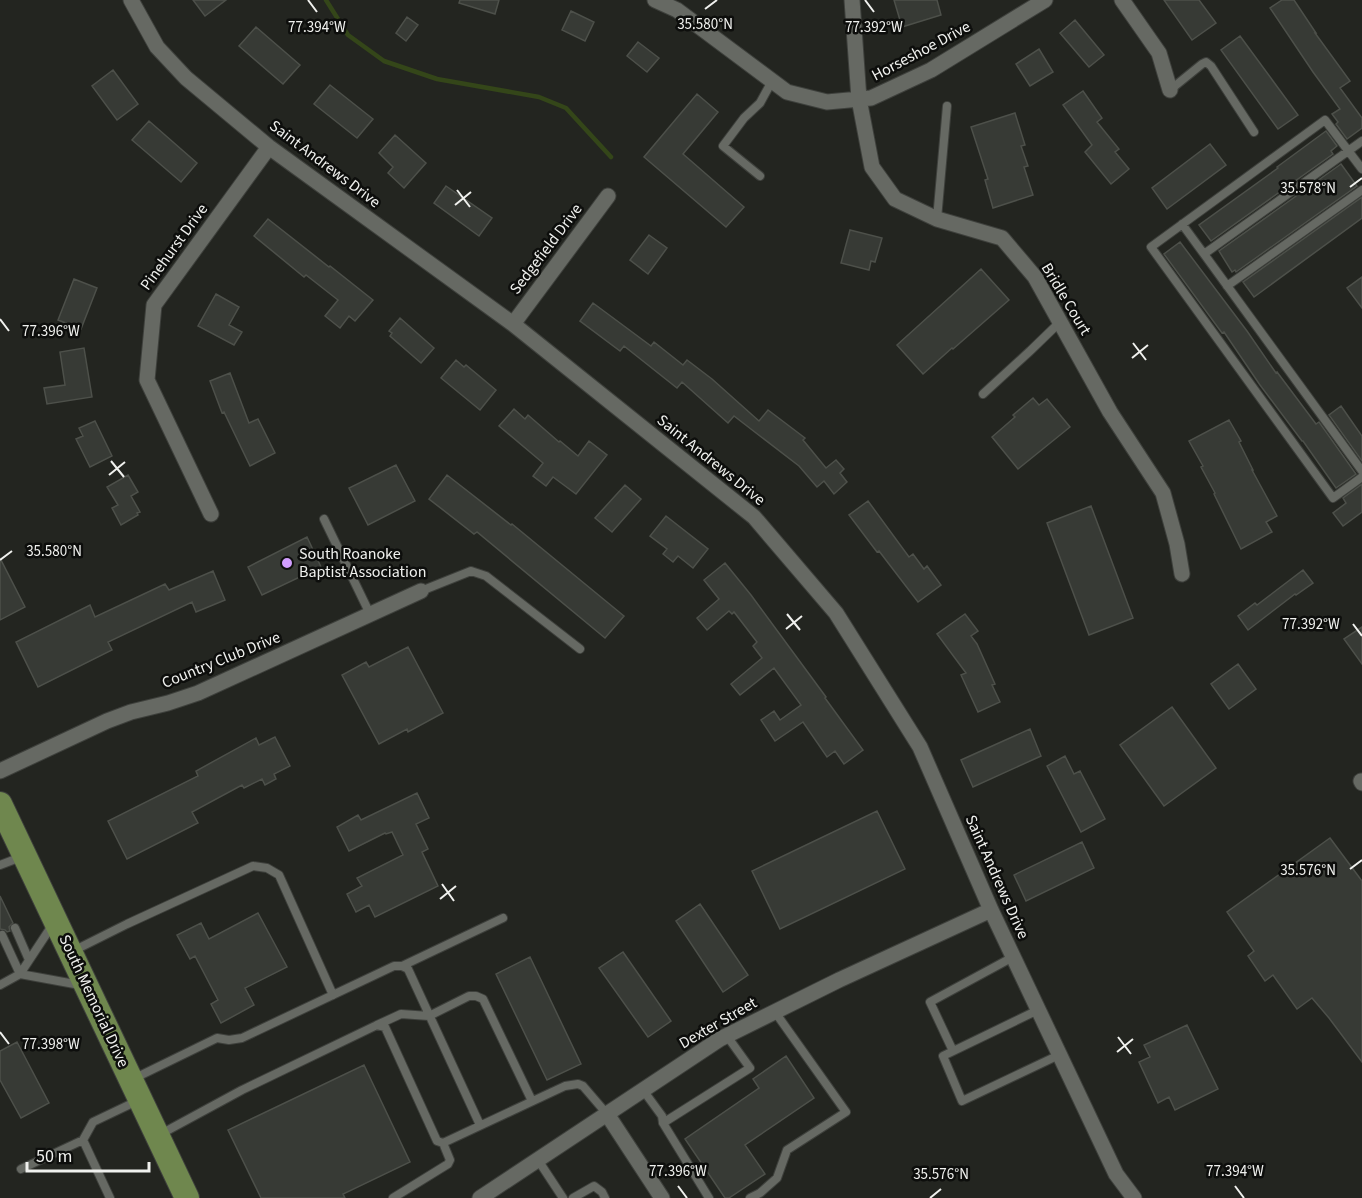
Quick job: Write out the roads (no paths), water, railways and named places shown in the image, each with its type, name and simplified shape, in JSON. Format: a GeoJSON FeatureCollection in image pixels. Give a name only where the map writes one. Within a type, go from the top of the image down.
{"type":"FeatureCollection","features":[{"type":"Feature","properties":{"kind":"main road","name":"South Memorial Drive"},"geometry":{"type":"LineString","coordinates":[[0,804],[187,1198]]}},
{"type":"Feature","properties":{"kind":"street","name":"Saint Andrews Drive"},"geometry":{"type":"LineString","coordinates":[[131,0],[157,47],[186,78],[269,147],[513,324],[754,517],[836,613],[920,747],[991,910],[1059,1055],[1116,1173],[1134,1198]]}},
{"type":"Feature","properties":{"kind":"street","name":"Horseshoe Drive"},"geometry":{"type":"LineString","coordinates":[[655,0],[677,10],[787,92],[827,102],[871,98],[931,70],[1045,0]]}},
{"type":"Feature","properties":{"kind":"street","name":"Bridle Court"},"geometry":{"type":"LineString","coordinates":[[852,0],[859,99],[872,167],[895,198],[937,219],[1002,238],[1035,277],[1110,412],[1163,493],[1177,544],[1182,574]]}},
{"type":"Feature","properties":{"kind":"street"},"geometry":{"type":"LineString","coordinates":[[1122,0],[1159,53],[1170,90]]}},
{"type":"Feature","properties":{"kind":"street","name":"Pinehurst Drive"},"geometry":{"type":"LineString","coordinates":[[211,514],[147,380],[154,305],[269,147]]}},
{"type":"Feature","properties":{"kind":"street","name":"Sedgefield Drive"},"geometry":{"type":"LineString","coordinates":[[513,324],[608,196]]}},
{"type":"Feature","properties":{"kind":"street","name":"Country Club Drive"},"geometry":{"type":"LineString","coordinates":[[0,771],[107,721],[198,693],[421,591]]}},
{"type":"Feature","properties":{"kind":"street","name":"Dexter Street"},"geometry":{"type":"LineString","coordinates":[[480,1198],[727,1036],[839,980],[991,910]]}},
{"type":"Feature","properties":{"kind":"street"},"geometry":{"type":"LineString","coordinates":[[607,1114],[662,1198]]}},
{"type":"Feature","properties":{"kind":"lane"},"geometry":{"type":"LineString","coordinates":[[1170,90],[1206,63],[1254,132]]}},
{"type":"Feature","properties":{"kind":"lane"},"geometry":{"type":"LineString","coordinates":[[760,176],[723,146],[744,118],[760,103],[772,81]]}},
{"type":"Feature","properties":{"kind":"lane"},"geometry":{"type":"LineString","coordinates":[[937,219],[947,106]]}},
{"type":"Feature","properties":{"kind":"lane"},"geometry":{"type":"LineString","coordinates":[[1362,169],[1325,120],[1151,247],[1333,498],[1362,477]]}},
{"type":"Feature","properties":{"kind":"lane"},"geometry":{"type":"LineString","coordinates":[[1204,254],[1362,141]]}},
{"type":"Feature","properties":{"kind":"lane"},"geometry":{"type":"LineString","coordinates":[[1227,286],[1362,190]]}},
{"type":"Feature","properties":{"kind":"lane"},"geometry":{"type":"LineString","coordinates":[[1182,224],[1362,471]]}},
{"type":"Feature","properties":{"kind":"lane"},"geometry":{"type":"LineString","coordinates":[[983,394],[1060,322]]}},
{"type":"Feature","properties":{"kind":"lane"},"geometry":{"type":"LineString","coordinates":[[324,519],[370,614]]}},
{"type":"Feature","properties":{"kind":"lane"},"geometry":{"type":"LineString","coordinates":[[421,591],[471,571],[486,576],[580,649]]}},
{"type":"Feature","properties":{"kind":"lane"},"geometry":{"type":"LineString","coordinates":[[0,866],[25,855]]}},
{"type":"Feature","properties":{"kind":"lane"},"geometry":{"type":"LineString","coordinates":[[71,952],[253,866],[267,868],[279,875],[333,995]]}},
{"type":"Feature","properties":{"kind":"lane"},"geometry":{"type":"LineString","coordinates":[[21,1169],[83,1140],[93,1122],[136,1090],[217,1038],[228,1040],[243,1038],[394,966],[402,966],[502,918]]}},
{"type":"Feature","properties":{"kind":"lane"},"geometry":{"type":"LineString","coordinates":[[0,984],[20,974],[56,921]]}},
{"type":"Feature","properties":{"kind":"lane"},"geometry":{"type":"LineString","coordinates":[[15,928],[29,960]]}},
{"type":"Feature","properties":{"kind":"lane"},"geometry":{"type":"LineString","coordinates":[[2,935],[20,974]]}},
{"type":"Feature","properties":{"kind":"lane"},"geometry":{"type":"LineString","coordinates":[[953,1051],[930,1002],[1013,957]]}},
{"type":"Feature","properties":{"kind":"lane"},"geometry":{"type":"LineString","coordinates":[[402,966],[408,969],[480,1125]]}},
{"type":"Feature","properties":{"kind":"lane"},"geometry":{"type":"LineString","coordinates":[[20,974],[87,986]]}},
{"type":"Feature","properties":{"kind":"lane"},"geometry":{"type":"LineString","coordinates":[[158,1135],[242,1090],[401,1014],[429,1016],[469,996],[483,999],[532,1101]]}},
{"type":"Feature","properties":{"kind":"lane"},"geometry":{"type":"LineString","coordinates":[[1038,1010],[943,1056],[962,1101],[1059,1055]]}},
{"type":"Feature","properties":{"kind":"lane"},"geometry":{"type":"LineString","coordinates":[[750,1198],[760,1193],[777,1178],[786,1150],[846,1112],[775,1012]]}},
{"type":"Feature","properties":{"kind":"lane"},"geometry":{"type":"LineString","coordinates":[[377,1025],[385,1027],[437,1141],[443,1143],[565,1086],[578,1084],[583,1086],[607,1114]]}},
{"type":"Feature","properties":{"kind":"lane"},"geometry":{"type":"LineString","coordinates":[[663,1123],[750,1068],[727,1036]]}},
{"type":"Feature","properties":{"kind":"lane"},"geometry":{"type":"LineString","coordinates":[[644,1090],[662,1116],[663,1123],[709,1198]]}},
{"type":"Feature","properties":{"kind":"lane"},"geometry":{"type":"LineString","coordinates":[[83,1140],[110,1198]]}},
{"type":"Feature","properties":{"kind":"lane"},"geometry":{"type":"LineString","coordinates":[[393,1198],[448,1164],[450,1160],[443,1143]]}},
{"type":"Feature","properties":{"kind":"lane"},"geometry":{"type":"LineString","coordinates":[[538,1160],[563,1198]]}},
{"type":"Feature","properties":{"kind":"lane"},"geometry":{"type":"LineString","coordinates":[[573,1198],[594,1186],[602,1192],[605,1198]]}},
{"type":"Feature","properties":{"kind":"waterway"},"geometry":{"type":"LineString","coordinates":[[326,0],[348,35],[384,61],[437,79],[539,97],[566,108],[611,157]]}},
{"type":"Feature","properties":{"kind":"place","name":"South Roanoke Baptist Association"},"geometry":{"type":"Point","coordinates":[287,563]}}]}
